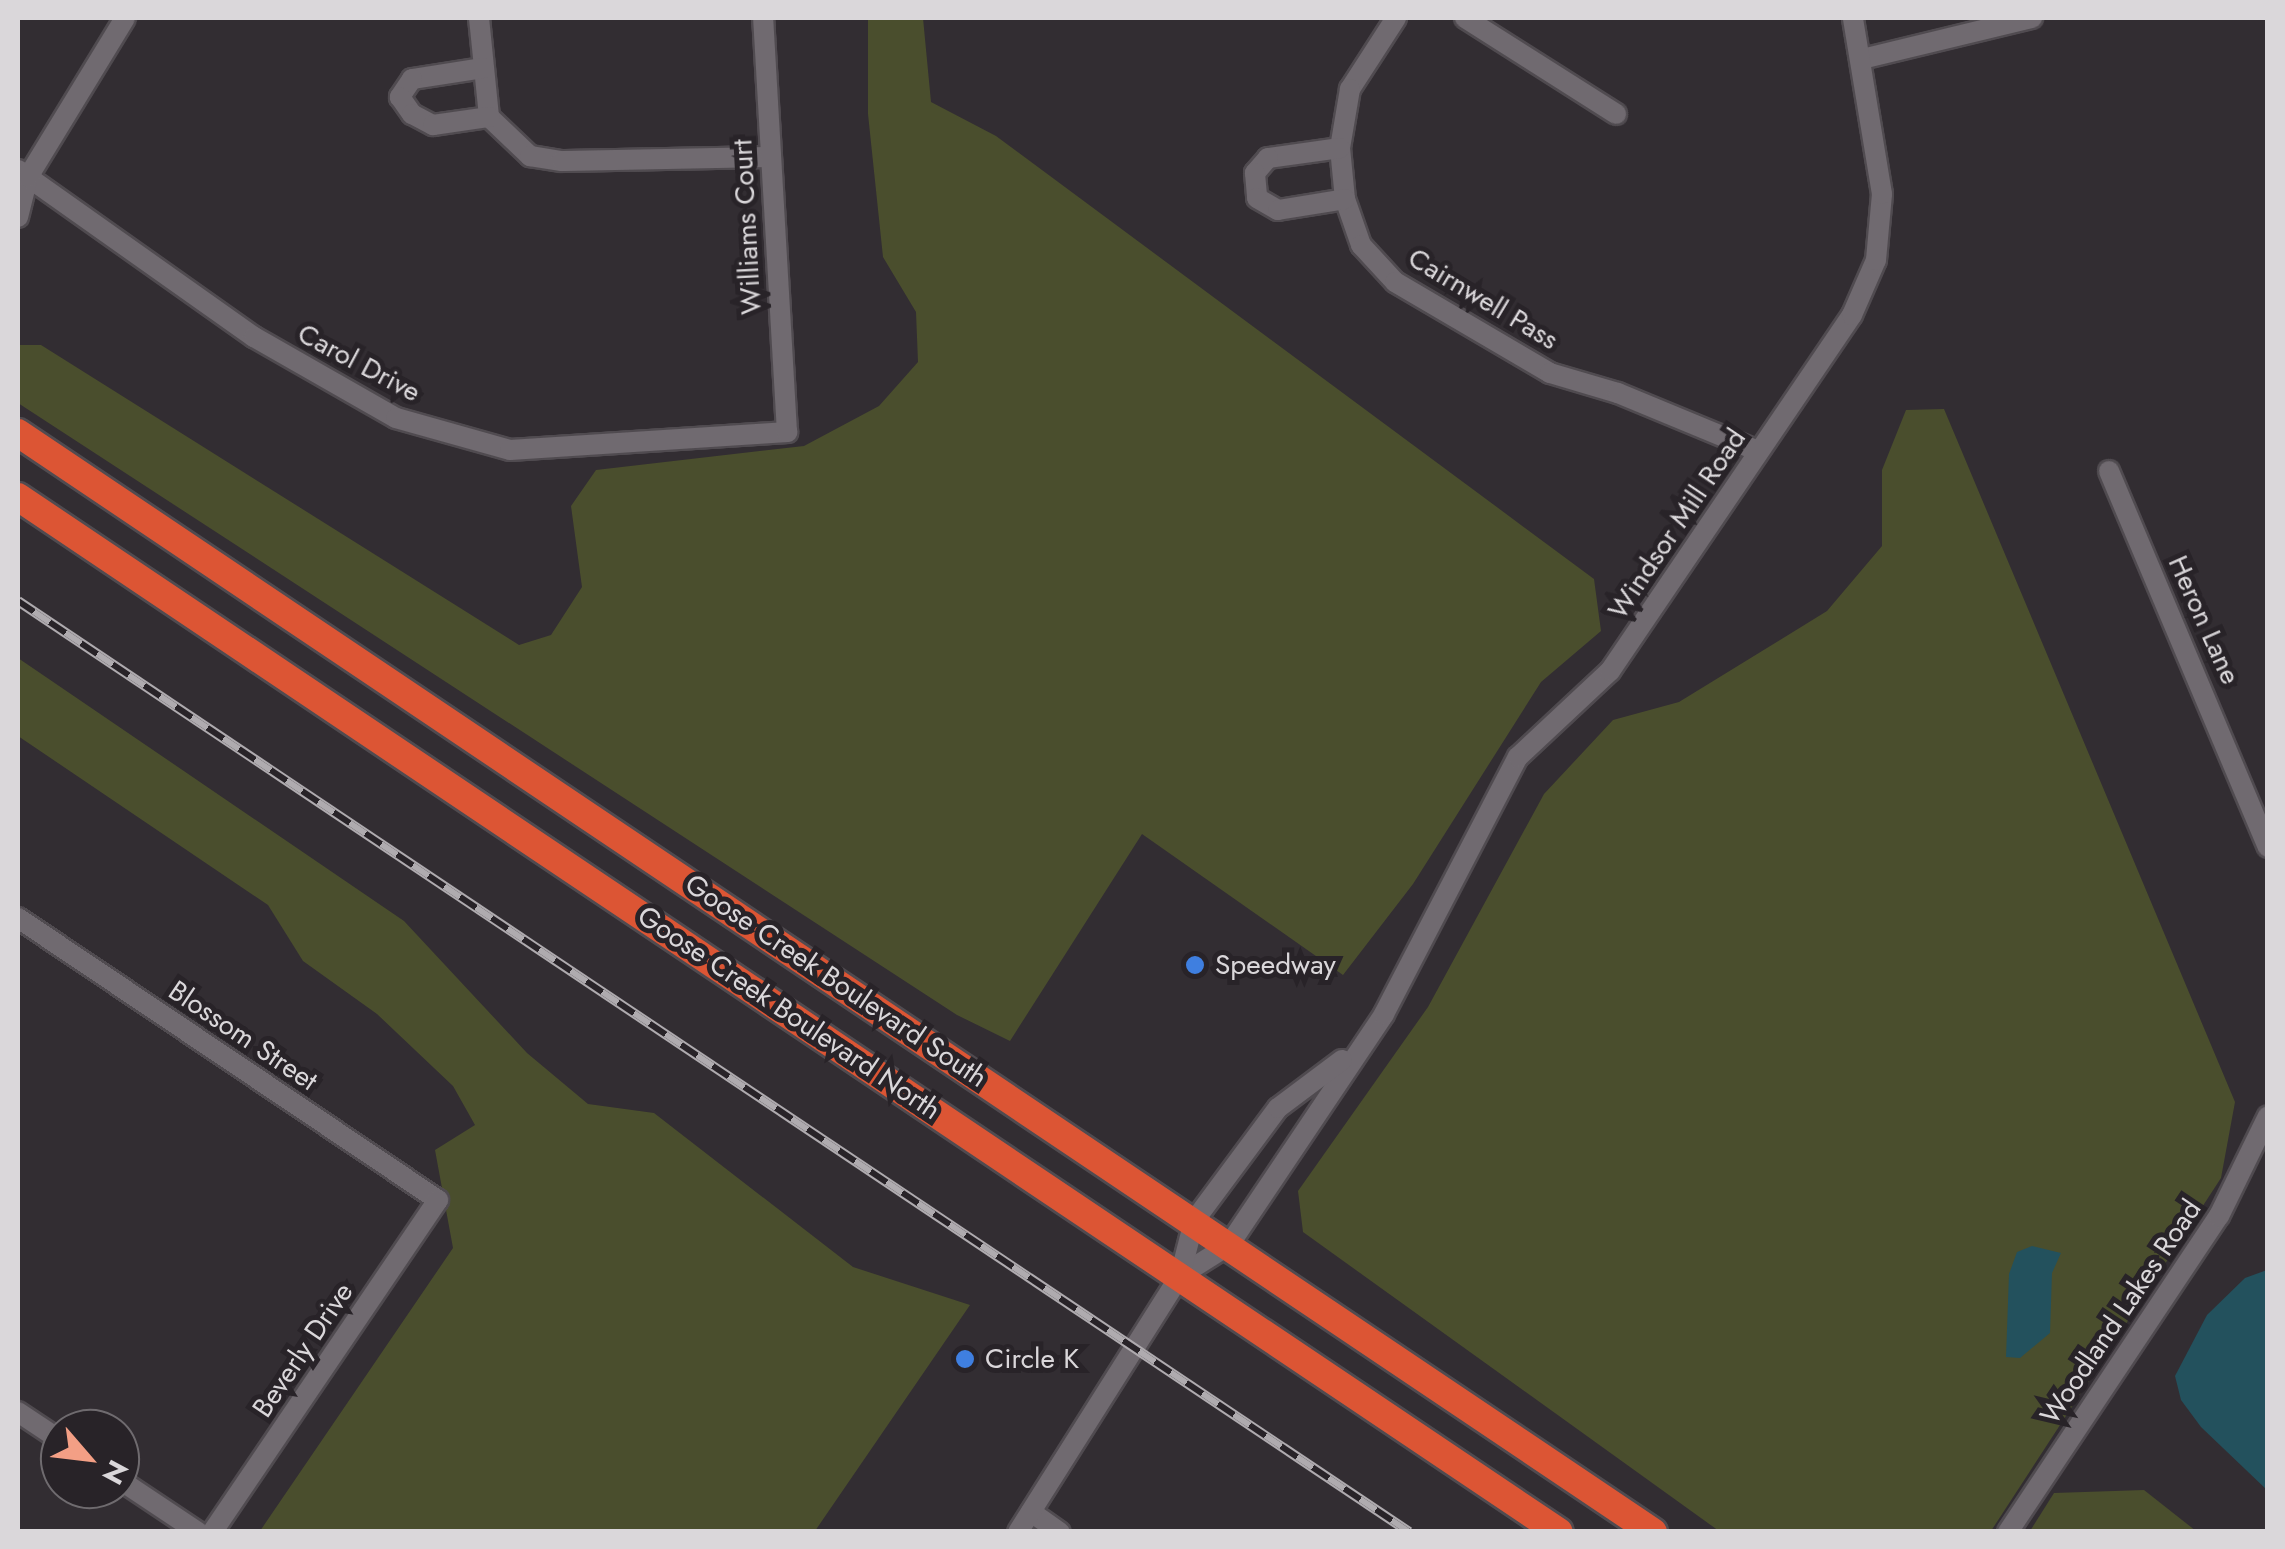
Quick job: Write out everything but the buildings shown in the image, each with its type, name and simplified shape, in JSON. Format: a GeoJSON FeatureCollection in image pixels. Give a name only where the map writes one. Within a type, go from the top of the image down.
{"type":"FeatureCollection","features":[{"type":"Feature","properties":{"kind":"highway","name":"Goose Creek Boulevard South"},"geometry":{"type":"LineString","coordinates":[[18,434],[1653,1532]]}},
{"type":"Feature","properties":{"kind":"highway","name":"Goose Creek Boulevard North"},"geometry":{"type":"LineString","coordinates":[[18,497],[1559,1532]]}},
{"type":"Feature","properties":{"kind":"street"},"geometry":{"type":"LineString","coordinates":[[18,217],[21,176],[125,18]]}},
{"type":"Feature","properties":{"kind":"street"},"geometry":{"type":"LineString","coordinates":[[480,18],[489,117],[530,156],[562,162],[770,157]]}},
{"type":"Feature","properties":{"kind":"street","name":"Williams Court"},"geometry":{"type":"LineString","coordinates":[[762,18],[788,432]]}},
{"type":"Feature","properties":{"kind":"street","name":"Cairnwell Pass"},"geometry":{"type":"LineString","coordinates":[[1396,18],[1350,89],[1340,148],[1345,199],[1361,245],[1395,282],[1550,373],[1618,392],[1758,451]]}},
{"type":"Feature","properties":{"kind":"street"},"geometry":{"type":"LineString","coordinates":[[1465,18],[1616,114]]}},
{"type":"Feature","properties":{"kind":"street","name":"Windsor Mill Road"},"geometry":{"type":"LineString","coordinates":[[1180,1276],[1229,1246],[1384,1014],[1518,757],[1610,671],[1852,315],[1876,260],[1882,194],[1853,18]]}},
{"type":"Feature","properties":{"kind":"street"},"geometry":{"type":"LineString","coordinates":[[1862,59],[2032,18]]}},
{"type":"Feature","properties":{"kind":"street"},"geometry":{"type":"LineString","coordinates":[[483,68],[412,80],[400,97],[433,126],[489,117]]}},
{"type":"Feature","properties":{"kind":"street"},"geometry":{"type":"LineString","coordinates":[[1340,148],[1268,158],[1255,173],[1257,198],[1278,210],[1345,199]]}},
{"type":"Feature","properties":{"kind":"street","name":"Carol Drive"},"geometry":{"type":"LineString","coordinates":[[21,176],[254,337],[396,418],[510,450],[788,432]]}},
{"type":"Feature","properties":{"kind":"street","name":"Heron Lane"},"geometry":{"type":"LineString","coordinates":[[2109,471],[2268,847]]}},
{"type":"Feature","properties":{"kind":"street","name":"Blossom Street"},"geometry":{"type":"LineString","coordinates":[[18,918],[438,1200]]}},
{"type":"Feature","properties":{"kind":"street","name":"Windsor Mill Road"},"geometry":{"type":"LineString","coordinates":[[1194,1222],[1278,1108],[1332,1072],[1384,1014]]}},
{"type":"Feature","properties":{"kind":"street","name":"Woodland Lakes Road"},"geometry":{"type":"LineString","coordinates":[[2008,1532],[2220,1216],[2268,1116]]}},
{"type":"Feature","properties":{"kind":"street","name":"Beverly Drive"},"geometry":{"type":"LineString","coordinates":[[212,1532],[438,1200]]}},
{"type":"Feature","properties":{"kind":"street"},"geometry":{"type":"LineString","coordinates":[[1018,1532],[1180,1276],[1194,1222]]}},
{"type":"Feature","properties":{"kind":"street"},"geometry":{"type":"LineString","coordinates":[[18,1412],[40,1427]]}},
{"type":"Feature","properties":{"kind":"street"},"geometry":{"type":"LineString","coordinates":[[140,1493],[198,1532]]}},
{"type":"Feature","properties":{"kind":"street"},"geometry":{"type":"LineString","coordinates":[[1030,1512],[1060,1532]]}},
{"type":"Feature","properties":{"kind":"green space"},"geometry":{"type":"Polygon","coordinates":[[[868,18],[923,18],[931,102],[996,136],[1594,579],[1601,631],[1541,682],[1413,884],[1343,975],[1142,834],[1010,1041],[957,1015],[18,403],[18,345],[41,345],[519,645],[551,635],[582,587],[571,506],[596,470],[804,446],[879,406],[918,362],[916,312],[883,257],[868,114],[868,18]]]}},
{"type":"Feature","properties":{"kind":"green space"},"geometry":{"type":"Polygon","coordinates":[[[1944,409],[2235,1102],[2221,1178],[1991,1531],[1719,1531],[1303,1232],[1298,1191],[1428,1007],[1544,794],[1613,720],[1679,702],[1827,611],[1882,546],[1882,470],[1906,410],[1944,409]]]}},
{"type":"Feature","properties":{"kind":"green space"},"geometry":{"type":"Polygon","coordinates":[[[18,658],[404,921],[527,1053],[588,1104],[654,1113],[853,1267],[970,1305],[815,1531],[260,1531],[453,1248],[435,1150],[475,1125],[453,1086],[377,1014],[303,961],[268,905],[18,736],[18,658]]]}},
{"type":"Feature","properties":{"kind":"green space"},"geometry":{"type":"Polygon","coordinates":[[[2144,1490],[2196,1531],[2030,1531],[2054,1493],[2144,1490]]]}},
{"type":"Feature","properties":{"kind":"water"},"geometry":{"type":"Polygon","coordinates":[[[2032,1246],[2061,1253],[2052,1273],[2050,1333],[2020,1358],[2006,1357],[2009,1274],[2017,1252],[2032,1246]]]}},
{"type":"Feature","properties":{"kind":"water"},"geometry":{"type":"Polygon","coordinates":[[[2267,1270],[2267,1490],[2201,1427],[2181,1400],[2175,1376],[2207,1315],[2245,1278],[2267,1270]]]}},
{"type":"Feature","properties":{"kind":"railway"},"geometry":{"type":"LineString","coordinates":[[18,601],[1409,1532]]}},
{"type":"Feature","properties":{"kind":"place","name":"Speedway"},"geometry":{"type":"Point","coordinates":[1195,965]}},
{"type":"Feature","properties":{"kind":"place","name":"Circle K"},"geometry":{"type":"Point","coordinates":[965,1359]}}]}
